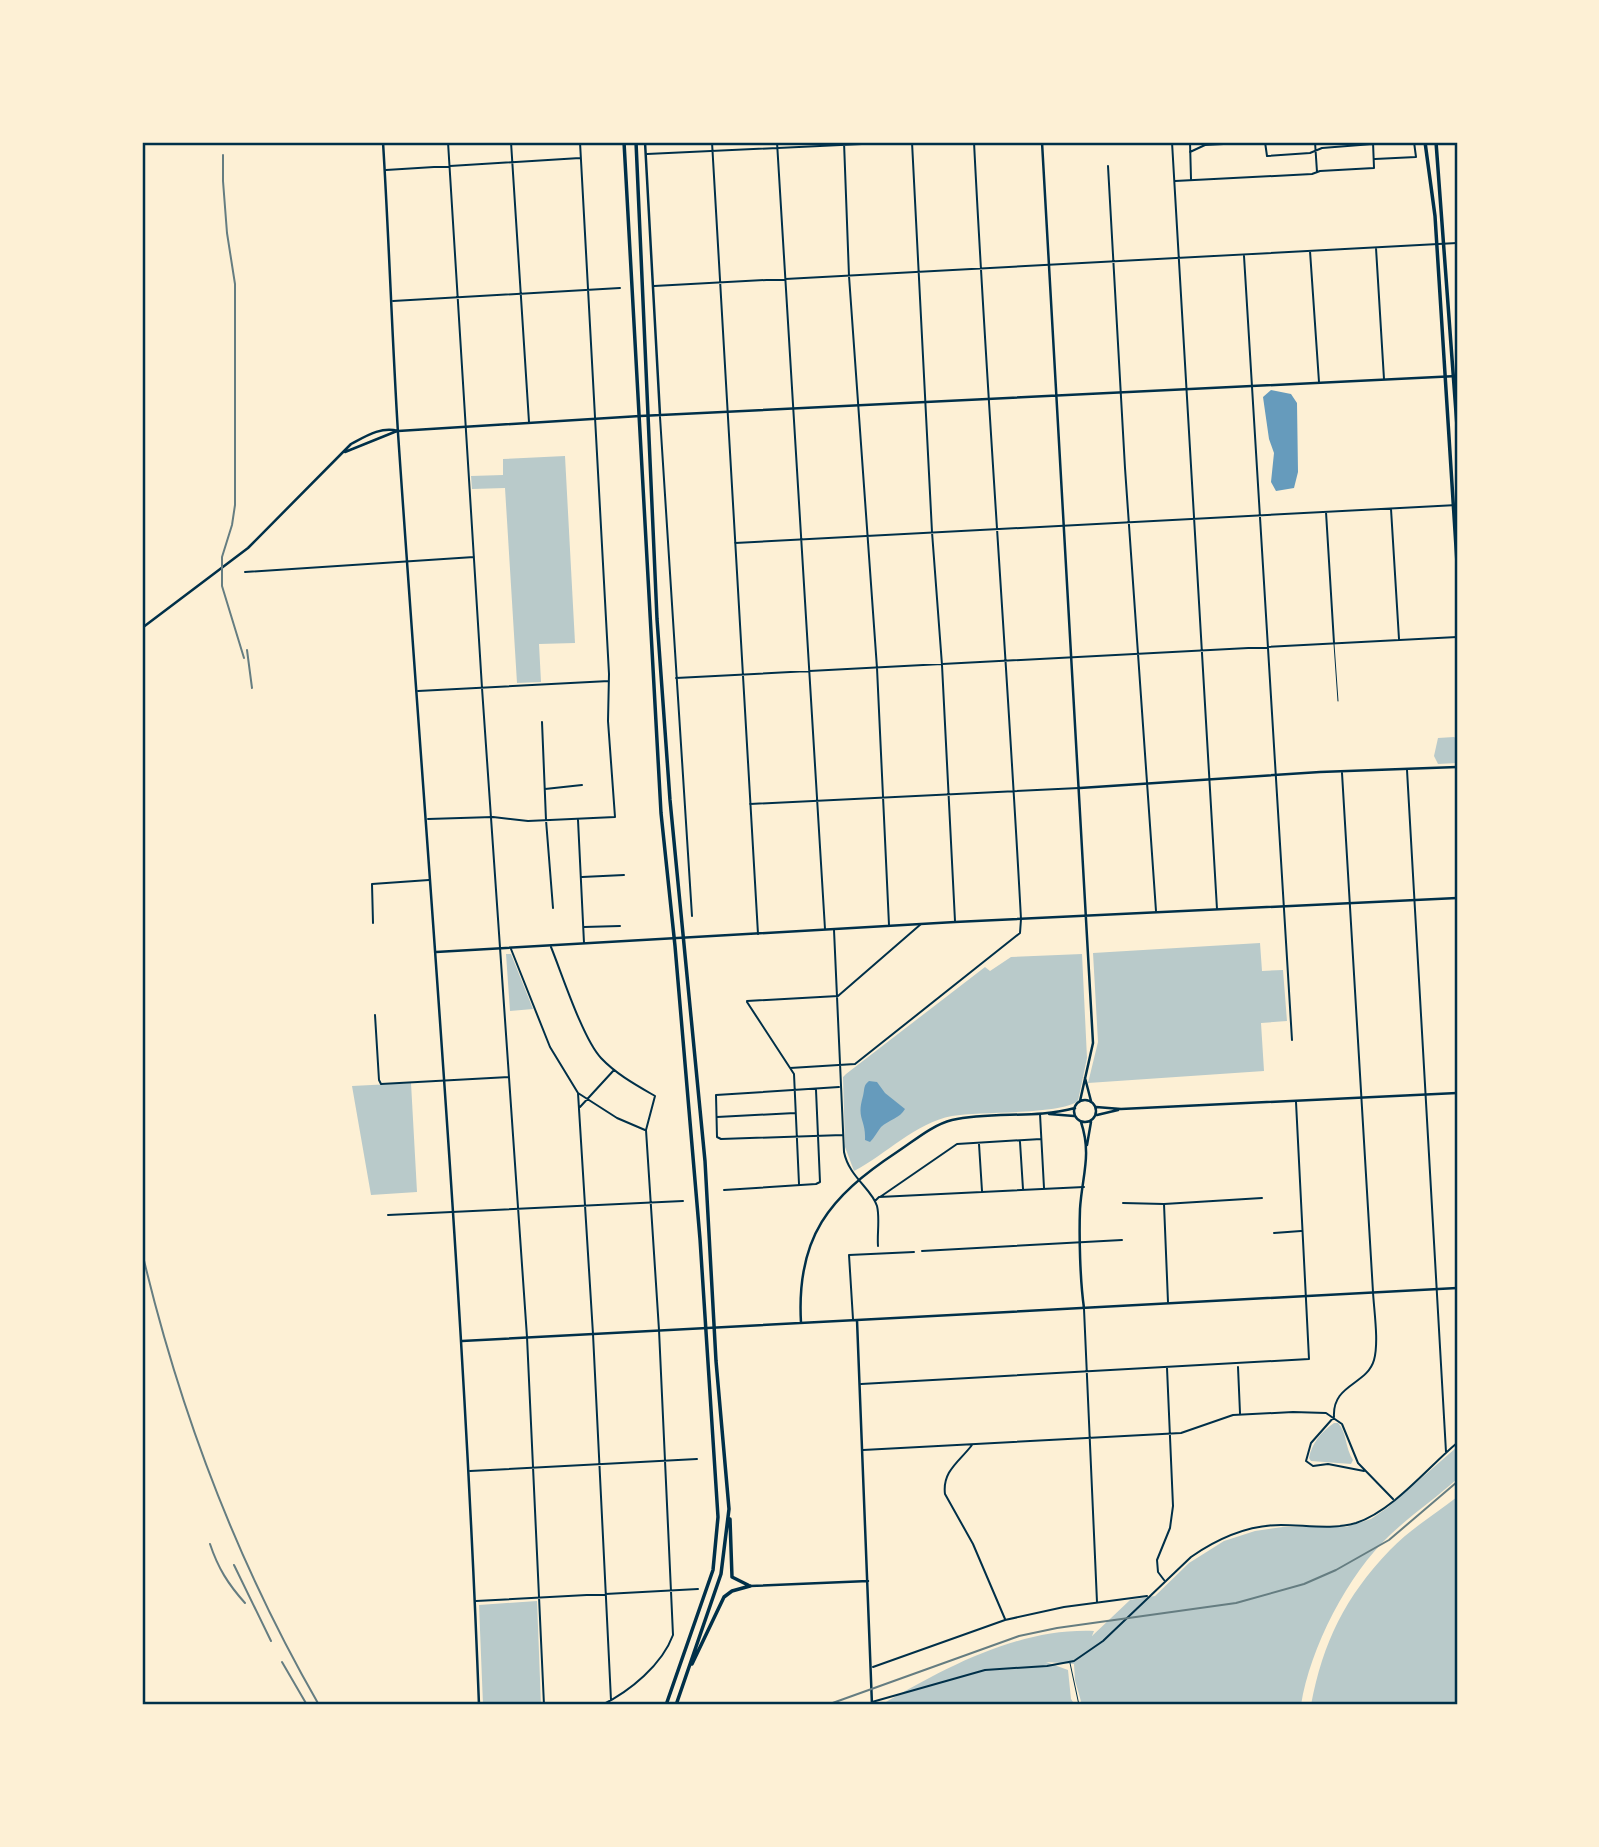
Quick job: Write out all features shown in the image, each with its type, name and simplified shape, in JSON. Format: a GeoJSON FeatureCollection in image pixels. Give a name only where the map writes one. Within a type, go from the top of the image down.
{"type":"FeatureCollection","features":[{"type":"Feature","properties":{"kind":"main road"},"geometry":{"type":"LineString","coordinates":[[624,142],[661,813],[700,1239],[719,1517],[717,1552],[710,1579],[666,1705]]}},
{"type":"Feature","properties":{"kind":"main road"},"geometry":{"type":"LineString","coordinates":[[636,142],[658,632],[682,938],[705,1161],[715,1328],[733,1544],[732,1577],[750,1586]]}},
{"type":"Feature","properties":{"kind":"main road"},"geometry":{"type":"LineString","coordinates":[[1425,142],[1437,244],[1457,563]]}},
{"type":"Feature","properties":{"kind":"main road"},"geometry":{"type":"LineString","coordinates":[[1436,142],[1456,376],[1457,426]]}},
{"type":"Feature","properties":{"kind":"main road"},"geometry":{"type":"LineString","coordinates":[[676,1705],[721,1574],[729,1509]]}},
{"type":"Feature","properties":{"kind":"main road"},"geometry":{"type":"LineString","coordinates":[[685,1675],[701,1649],[724,1597],[732,1591],[750,1586]]}},
{"type":"Feature","properties":{"kind":"street"},"geometry":{"type":"LineString","coordinates":[[383,142],[398,431],[462,1341],[479,1705]]}},
{"type":"Feature","properties":{"kind":"street"},"geometry":{"type":"LineString","coordinates":[[449,142],[482,688],[527,1337],[544,1705]]}},
{"type":"Feature","properties":{"kind":"street"},"geometry":{"type":"LineString","coordinates":[[511,142],[529,423]]}},
{"type":"Feature","properties":{"kind":"street"},"geometry":{"type":"LineString","coordinates":[[427,819],[491,817],[545,820],[615,817],[580,142]]}},
{"type":"Feature","properties":{"kind":"street"},"geometry":{"type":"LineString","coordinates":[[645,142],[692,916]]}},
{"type":"Feature","properties":{"kind":"street"},"geometry":{"type":"LineString","coordinates":[[712,142],[758,933]]}},
{"type":"Feature","properties":{"kind":"street"},"geometry":{"type":"LineString","coordinates":[[777,142],[825,930]]}},
{"type":"Feature","properties":{"kind":"street"},"geometry":{"type":"LineString","coordinates":[[646,154],[904,142]]}},
{"type":"Feature","properties":{"kind":"street"},"geometry":{"type":"LineString","coordinates":[[912,142],[955,922]]}},
{"type":"Feature","properties":{"kind":"street"},"geometry":{"type":"LineString","coordinates":[[790,1068],[855,1064],[1020,933],[1007,662],[974,142]]}},
{"type":"Feature","properties":{"kind":"street"},"geometry":{"type":"LineString","coordinates":[[1042,142],[1093,1043],[1080,1101],[1074,1108],[1046,1114]]}},
{"type":"Feature","properties":{"kind":"street"},"geometry":{"type":"LineString","coordinates":[[1172,142],[1217,909]]}},
{"type":"Feature","properties":{"kind":"street"},"geometry":{"type":"LineString","coordinates":[[1190,142],[1192,180]]}},
{"type":"Feature","properties":{"kind":"street"},"geometry":{"type":"LineString","coordinates":[[1174,181],[1374,168],[1373,143],[1316,149],[1310,153],[1267,156],[1263,142],[1205,145],[1190,152]]}},
{"type":"Feature","properties":{"kind":"street"},"geometry":{"type":"LineString","coordinates":[[1315,142],[1317,172]]}},
{"type":"Feature","properties":{"kind":"street"},"geometry":{"type":"LineString","coordinates":[[1374,159],[1416,157],[1414,142]]}},
{"type":"Feature","properties":{"kind":"street"},"geometry":{"type":"LineString","coordinates":[[844,143],[849,276],[877,668],[889,926]]}},
{"type":"Feature","properties":{"kind":"street"},"geometry":{"type":"LineString","coordinates":[[385,170],[580,158]]}},
{"type":"Feature","properties":{"kind":"street"},"geometry":{"type":"LineString","coordinates":[[1108,166],[1156,912]]}},
{"type":"Feature","properties":{"kind":"street"},"geometry":{"type":"LineString","coordinates":[[653,286],[1457,243]]}},
{"type":"Feature","properties":{"kind":"street"},"geometry":{"type":"LineString","coordinates":[[1376,248],[1384,380]]}},
{"type":"Feature","properties":{"kind":"street"},"geometry":{"type":"LineString","coordinates":[[1310,251],[1319,383]]}},
{"type":"Feature","properties":{"kind":"street"},"geometry":{"type":"LineString","coordinates":[[1244,254],[1292,1040]]}},
{"type":"Feature","properties":{"kind":"street"},"geometry":{"type":"LineString","coordinates":[[392,301],[620,288]]}},
{"type":"Feature","properties":{"kind":"street"},"geometry":{"type":"LineString","coordinates":[[142,628],[257,540],[339,455],[398,431],[640,416],[1456,376]]}},
{"type":"Feature","properties":{"kind":"street"},"geometry":{"type":"LineString","coordinates":[[734,543],[997,527],[1064,526],[1455,505]]}},
{"type":"Feature","properties":{"kind":"street"},"geometry":{"type":"LineString","coordinates":[[1391,508],[1399,640]]}},
{"type":"Feature","properties":{"kind":"street"},"geometry":{"type":"LineString","coordinates":[[1326,512],[1334,644]]}},
{"type":"Feature","properties":{"kind":"street"},"geometry":{"type":"LineString","coordinates":[[245,572],[474,557]]}},
{"type":"Feature","properties":{"kind":"street"},"geometry":{"type":"LineString","coordinates":[[676,678],[1457,637]]}},
{"type":"Feature","properties":{"kind":"street"},"geometry":{"type":"LineString","coordinates":[[417,691],[609,681]]}},
{"type":"Feature","properties":{"kind":"street"},"geometry":{"type":"LineString","coordinates":[[541,722],[545,820],[553,908]]}},
{"type":"Feature","properties":{"kind":"street"},"geometry":{"type":"LineString","coordinates":[[750,804],[1457,767]]}},
{"type":"Feature","properties":{"kind":"street"},"geometry":{"type":"LineString","coordinates":[[1407,770],[1446,1452]]}},
{"type":"Feature","properties":{"kind":"street"},"geometry":{"type":"LineString","coordinates":[[1342,771],[1373,1292],[1374,1359],[1367,1372],[1337,1399],[1334,1417],[1311,1443],[1306,1461],[1313,1465],[1335,1465],[1364,1471]]}},
{"type":"Feature","properties":{"kind":"street"},"geometry":{"type":"LineString","coordinates":[[544,789],[582,785]]}},
{"type":"Feature","properties":{"kind":"street"},"geometry":{"type":"LineString","coordinates":[[578,819],[584,943]]}},
{"type":"Feature","properties":{"kind":"street"},"geometry":{"type":"LineString","coordinates":[[581,878],[624,875]]}},
{"type":"Feature","properties":{"kind":"street"},"geometry":{"type":"LineString","coordinates":[[373,923],[372,884],[431,880]]}},
{"type":"Feature","properties":{"kind":"street"},"geometry":{"type":"LineString","coordinates":[[436,952],[955,922],[1457,898]]}},
{"type":"Feature","properties":{"kind":"street"},"geometry":{"type":"LineString","coordinates":[[799,1184],[794,1074],[747,1001],[838,996],[921,924]]}},
{"type":"Feature","properties":{"kind":"street"},"geometry":{"type":"LineString","coordinates":[[583,927],[620,926]]}},
{"type":"Feature","properties":{"kind":"street"},"geometry":{"type":"LineString","coordinates":[[834,929],[846,1160],[857,1180],[877,1205],[878,1246]]}},
{"type":"Feature","properties":{"kind":"street"},"geometry":{"type":"LineString","coordinates":[[550,945],[583,1026],[599,1056],[629,1082],[655,1096],[646,1130],[659,1330],[673,1634],[665,1651],[642,1678],[602,1705]]}},
{"type":"Feature","properties":{"kind":"street"},"geometry":{"type":"LineString","coordinates":[[511,948],[550,1047],[578,1093],[617,1118],[646,1130]]}},
{"type":"Feature","properties":{"kind":"street"},"geometry":{"type":"LineString","coordinates":[[375,1015],[381,1084],[509,1077]]}},
{"type":"Feature","properties":{"kind":"street"},"geometry":{"type":"LineString","coordinates":[[579,1108],[614,1069]]}},
{"type":"Feature","properties":{"kind":"street"},"geometry":{"type":"LineString","coordinates":[[1085,1078],[1091,1101],[1096,1107],[1096,1116]]}},
{"type":"Feature","properties":{"kind":"street"},"geometry":{"type":"LineString","coordinates":[[841,1087],[716,1095],[716,1116],[717,1137],[721,1139],[843,1135]]}},
{"type":"Feature","properties":{"kind":"street"},"geometry":{"type":"LineString","coordinates":[[724,1190],[820,1182],[816,1089]]}},
{"type":"Feature","properties":{"kind":"street"},"geometry":{"type":"LineString","coordinates":[[578,1093],[611,1701]]}},
{"type":"Feature","properties":{"kind":"street"},"geometry":{"type":"LineString","coordinates":[[1096,1107],[1121,1110],[1457,1093]]}},
{"type":"Feature","properties":{"kind":"street"},"geometry":{"type":"LineString","coordinates":[[1080,1101],[1091,1101]]}},
{"type":"Feature","properties":{"kind":"street"},"geometry":{"type":"LineString","coordinates":[[859,1384],[1309,1359],[1296,1102]]}},
{"type":"Feature","properties":{"kind":"street"},"geometry":{"type":"LineString","coordinates":[[1074,1108],[1087,1145],[1088,1162],[1080,1206],[1097,1602]]}},
{"type":"Feature","properties":{"kind":"street"},"geometry":{"type":"LineString","coordinates":[[1087,1145],[1091,1122],[1096,1116],[1121,1110]]}},
{"type":"Feature","properties":{"kind":"street"},"geometry":{"type":"LineString","coordinates":[[716,1116],[796,1113]]}},
{"type":"Feature","properties":{"kind":"street"},"geometry":{"type":"LineString","coordinates":[[801,1323],[800,1286],[812,1241],[831,1206],[857,1180],[927,1132],[949,1121],[1040,1114],[1075,1116]]}},
{"type":"Feature","properties":{"kind":"street"},"geometry":{"type":"LineString","coordinates":[[1040,1114],[1044,1189]]}},
{"type":"Feature","properties":{"kind":"street"},"geometry":{"type":"LineString","coordinates":[[1081,1122],[1091,1122]]}},
{"type":"Feature","properties":{"kind":"street"},"geometry":{"type":"LineString","coordinates":[[874,1201],[957,1144],[1041,1139]]}},
{"type":"Feature","properties":{"kind":"street"},"geometry":{"type":"LineString","coordinates":[[1020,1140],[1023,1190]]}},
{"type":"Feature","properties":{"kind":"street"},"geometry":{"type":"LineString","coordinates":[[979,1142],[982,1192]]}},
{"type":"Feature","properties":{"kind":"street"},"geometry":{"type":"LineString","coordinates":[[879,1197],[1084,1187]]}},
{"type":"Feature","properties":{"kind":"street"},"geometry":{"type":"LineString","coordinates":[[1123,1203],[1164,1204],[1262,1198]]}},
{"type":"Feature","properties":{"kind":"street"},"geometry":{"type":"LineString","coordinates":[[388,1215],[682,1200]]}},
{"type":"Feature","properties":{"kind":"street"},"geometry":{"type":"LineString","coordinates":[[1164,1204],[1168,1303]]}},
{"type":"Feature","properties":{"kind":"street"},"geometry":{"type":"LineString","coordinates":[[1274,1233],[1303,1231]]}},
{"type":"Feature","properties":{"kind":"street"},"geometry":{"type":"LineString","coordinates":[[922,1251],[1122,1240]]}},
{"type":"Feature","properties":{"kind":"street"},"geometry":{"type":"LineString","coordinates":[[914,1252],[849,1255],[859,1384],[872,1704],[985,1670],[1070,1663],[1083,1657],[1103,1641],[1165,1581],[1206,1547],[1238,1533],[1270,1525],[1331,1526],[1355,1523],[1374,1514],[1393,1500],[1457,1443]]}},
{"type":"Feature","properties":{"kind":"street"},"geometry":{"type":"LineString","coordinates":[[462,1341],[1457,1288]]}},
{"type":"Feature","properties":{"kind":"street"},"geometry":{"type":"LineString","coordinates":[[1238,1364],[1240,1415]]}},
{"type":"Feature","properties":{"kind":"street"},"geometry":{"type":"LineString","coordinates":[[1165,1581],[1157,1566],[1173,1514],[1167,1368]]}},
{"type":"Feature","properties":{"kind":"street"},"geometry":{"type":"LineString","coordinates":[[862,1450],[1170,1433],[1191,1431],[1224,1416],[1326,1413],[1334,1417],[1345,1430],[1352,1454],[1364,1471],[1393,1500]]}},
{"type":"Feature","properties":{"kind":"street"},"geometry":{"type":"LineString","coordinates":[[972,1444],[950,1470],[944,1485],[945,1494],[973,1544],[1005,1620]]}},
{"type":"Feature","properties":{"kind":"street"},"geometry":{"type":"LineString","coordinates":[[469,1471],[697,1459]]}},
{"type":"Feature","properties":{"kind":"street"},"geometry":{"type":"LineString","coordinates":[[750,1586],[868,1581]]}},
{"type":"Feature","properties":{"kind":"street"},"geometry":{"type":"LineString","coordinates":[[475,1601],[698,1589]]}},
{"type":"Feature","properties":{"kind":"street"},"geometry":{"type":"LineString","coordinates":[[872,1667],[1005,1620],[1097,1602],[1150,1595]]}},
{"type":"Feature","properties":{"kind":"lane"},"geometry":{"type":"LineString","coordinates":[[1334,644],[1338,701]]}},
{"type":"Feature","properties":{"kind":"lane"},"geometry":{"type":"LineString","coordinates":[[1070,1663],[1079,1705]]}},
{"type":"Feature","properties":{"kind":"shaded area"},"geometry":{"type":"Polygon","coordinates":[[[565,456],[575,643],[539,644],[541,682],[517,683],[505,488],[472,489],[471,476],[503,475],[503,459],[565,456]]]}},
{"type":"Feature","properties":{"kind":"shaded area"},"geometry":{"type":"Polygon","coordinates":[[[1438,738],[1457,739],[1457,763],[1438,764],[1434,756],[1438,738]]]}},
{"type":"Feature","properties":{"kind":"shaded area"},"geometry":{"type":"Polygon","coordinates":[[[1260,943],[1262,971],[1283,970],[1287,1021],[1261,1023],[1264,1071],[1088,1083],[1098,1042],[1093,953],[1260,943]]]}},
{"type":"Feature","properties":{"kind":"shaded area"},"geometry":{"type":"Polygon","coordinates":[[[506,954],[511,954],[533,1009],[510,1011],[506,954]]]}},
{"type":"Feature","properties":{"kind":"shaded area"},"geometry":{"type":"Polygon","coordinates":[[[1082,954],[1087,1058],[1078,1101],[1055,1109],[965,1114],[939,1120],[913,1132],[854,1171],[845,1147],[843,1077],[846,1074],[985,967],[990,971],[1011,957],[1082,954]]]}},
{"type":"Feature","properties":{"kind":"shaded area"},"geometry":{"type":"Polygon","coordinates":[[[411,1083],[417,1192],[371,1195],[352,1086],[411,1083]]]}},
{"type":"Feature","properties":{"kind":"shaded area"},"geometry":{"type":"Polygon","coordinates":[[[1334,1423],[1338,1423],[1343,1431],[1353,1460],[1351,1464],[1311,1461],[1310,1453],[1315,1443],[1334,1423]]]}},
{"type":"Feature","properties":{"kind":"shaded area"},"geometry":{"type":"Polygon","coordinates":[[[1457,1447],[1457,1479],[1406,1520],[1374,1551],[1346,1591],[1322,1636],[1301,1705],[1082,1705],[1074,1664],[1046,1662],[1068,1670],[1071,1699],[1075,1705],[881,1705],[930,1677],[1010,1643],[1065,1632],[1094,1631],[1092,1636],[1130,1600],[1155,1596],[1189,1563],[1224,1541],[1255,1531],[1283,1527],[1346,1527],[1371,1519],[1457,1447]]]}},
{"type":"Feature","properties":{"kind":"shaded area"},"geometry":{"type":"Polygon","coordinates":[[[1457,1497],[1457,1705],[1311,1705],[1329,1641],[1360,1585],[1397,1543],[1457,1497]]]}},
{"type":"Feature","properties":{"kind":"shaded area"},"geometry":{"type":"Polygon","coordinates":[[[537,1601],[541,1705],[483,1705],[479,1605],[537,1601]]]}},
{"type":"Feature","properties":{"kind":"water"},"geometry":{"type":"Polygon","coordinates":[[[1271,390],[1291,394],[1297,403],[1298,472],[1294,488],[1276,491],[1271,482],[1274,453],[1269,439],[1263,397],[1271,390]]]}},
{"type":"Feature","properties":{"kind":"water"},"geometry":{"type":"Polygon","coordinates":[[[869,1081],[877,1082],[885,1093],[905,1109],[881,1127],[870,1142],[865,1140],[861,1115],[864,1087],[869,1081]]]}},
{"type":"Feature","properties":{"kind":"railway"},"geometry":{"type":"LineString","coordinates":[[223,155],[227,233],[235,284],[235,505],[222,557],[222,586],[244,658]]}},
{"type":"Feature","properties":{"kind":"railway"},"geometry":{"type":"LineString","coordinates":[[247,650],[252,688]]}},
{"type":"Feature","properties":{"kind":"railway"},"geometry":{"type":"LineString","coordinates":[[142,1252],[174,1370],[214,1485],[262,1596],[319,1705]]}},
{"type":"Feature","properties":{"kind":"railway"},"geometry":{"type":"LineString","coordinates":[[827,1705],[1019,1636],[1057,1628],[1236,1603],[1304,1584],[1336,1570],[1389,1540],[1457,1482]]}},
{"type":"Feature","properties":{"kind":"railway"},"geometry":{"type":"LineString","coordinates":[[210,1544],[224,1575],[245,1603]]}},
{"type":"Feature","properties":{"kind":"railway"},"geometry":{"type":"LineString","coordinates":[[234,1565],[271,1641]]}},
{"type":"Feature","properties":{"kind":"railway"},"geometry":{"type":"LineString","coordinates":[[282,1662],[307,1705]]}}]}
